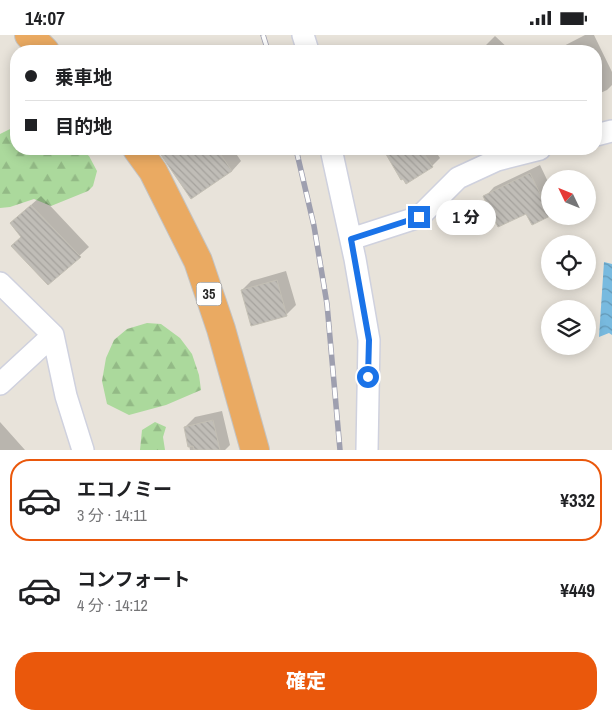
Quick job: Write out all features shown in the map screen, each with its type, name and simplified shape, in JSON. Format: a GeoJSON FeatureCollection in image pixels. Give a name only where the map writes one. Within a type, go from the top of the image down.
{"type":"FeatureCollection","features":[{"type":"Feature","properties":{"kind":"highway"},"geometry":{"type":"LineString","coordinates":[[29,35],[39,45]]}},
{"type":"Feature","properties":{"kind":"highway","name":"35"},"geometry":{"type":"LineString","coordinates":[[141,155],[153,171],[198,261],[221,329],[256,450]]}},
{"type":"Feature","properties":{"kind":"street"},"geometry":{"type":"LineString","coordinates":[[332,155],[351,239],[369,340],[368,450]]}},
{"type":"Feature","properties":{"kind":"street"},"geometry":{"type":"LineString","coordinates":[[351,239],[419,217],[458,178],[497,160],[517,155]]}},
{"type":"Feature","properties":{"kind":"street"},"geometry":{"type":"LineString","coordinates":[[0,283],[52,335],[66,396],[83,450]]}},
{"type":"Feature","properties":{"kind":"street"},"geometry":{"type":"LineString","coordinates":[[0,384],[52,335]]}},
{"type":"Feature","properties":{"kind":"green space"},"geometry":{"type":"Polygon","coordinates":[[[10,129],[10,155],[88,155],[97,171],[93,186],[88,191],[51,206],[34,199],[10,207],[0,208],[0,134],[10,129]]]}},
{"type":"Feature","properties":{"kind":"green space"},"geometry":{"type":"Polygon","coordinates":[[[147,323],[161,324],[180,338],[192,354],[199,375],[201,390],[166,405],[129,415],[107,404],[102,381],[106,358],[114,340],[127,329],[147,323]]]}},
{"type":"Feature","properties":{"kind":"green space"},"geometry":{"type":"Polygon","coordinates":[[[155,422],[166,427],[163,437],[165,450],[140,450],[142,430],[155,422]]]}},
{"type":"Feature","properties":{"kind":"water"},"geometry":{"type":"Polygon","coordinates":[[[604,262],[612,264],[612,335],[609,333],[599,337],[604,262]]]}},
{"type":"Feature","properties":{"kind":"building"},"geometry":{"type":"Polygon","coordinates":[[[161,155],[221,155],[232,171],[191,199],[161,155]]]}},
{"type":"Feature","properties":{"kind":"building"},"geometry":{"type":"Polygon","coordinates":[[[386,155],[425,155],[433,167],[406,184],[403,179],[401,180],[386,155]]]}},
{"type":"Feature","properties":{"kind":"building"},"geometry":{"type":"Polygon","coordinates":[[[530,173],[541,196],[541,220],[532,225],[526,214],[498,227],[483,196],[530,173]]]}},
{"type":"Feature","properties":{"kind":"building"},"geometry":{"type":"Polygon","coordinates":[[[31,205],[81,257],[48,285],[11,246],[21,237],[10,223],[31,205]]]}},
{"type":"Feature","properties":{"kind":"building"},"geometry":{"type":"Polygon","coordinates":[[[277,280],[287,316],[251,326],[241,290],[277,280]]]}},
{"type":"Feature","properties":{"kind":"building"},"geometry":{"type":"Polygon","coordinates":[[[213,420],[220,450],[194,450],[193,446],[188,447],[184,427],[213,420]]]}},
{"type":"Feature","properties":{"kind":"railway"},"geometry":{"type":"LineString","coordinates":[[263,35],[266,45]]}},
{"type":"Feature","properties":{"kind":"railway"},"geometry":{"type":"LineString","coordinates":[[297,155],[314,226],[327,304],[340,450]]}},
{"type":"Feature","properties":{"kind":"route"},"geometry":{"type":"LineString","coordinates":[[368,377],[369,340],[351,239],[419,217]]}}]}
